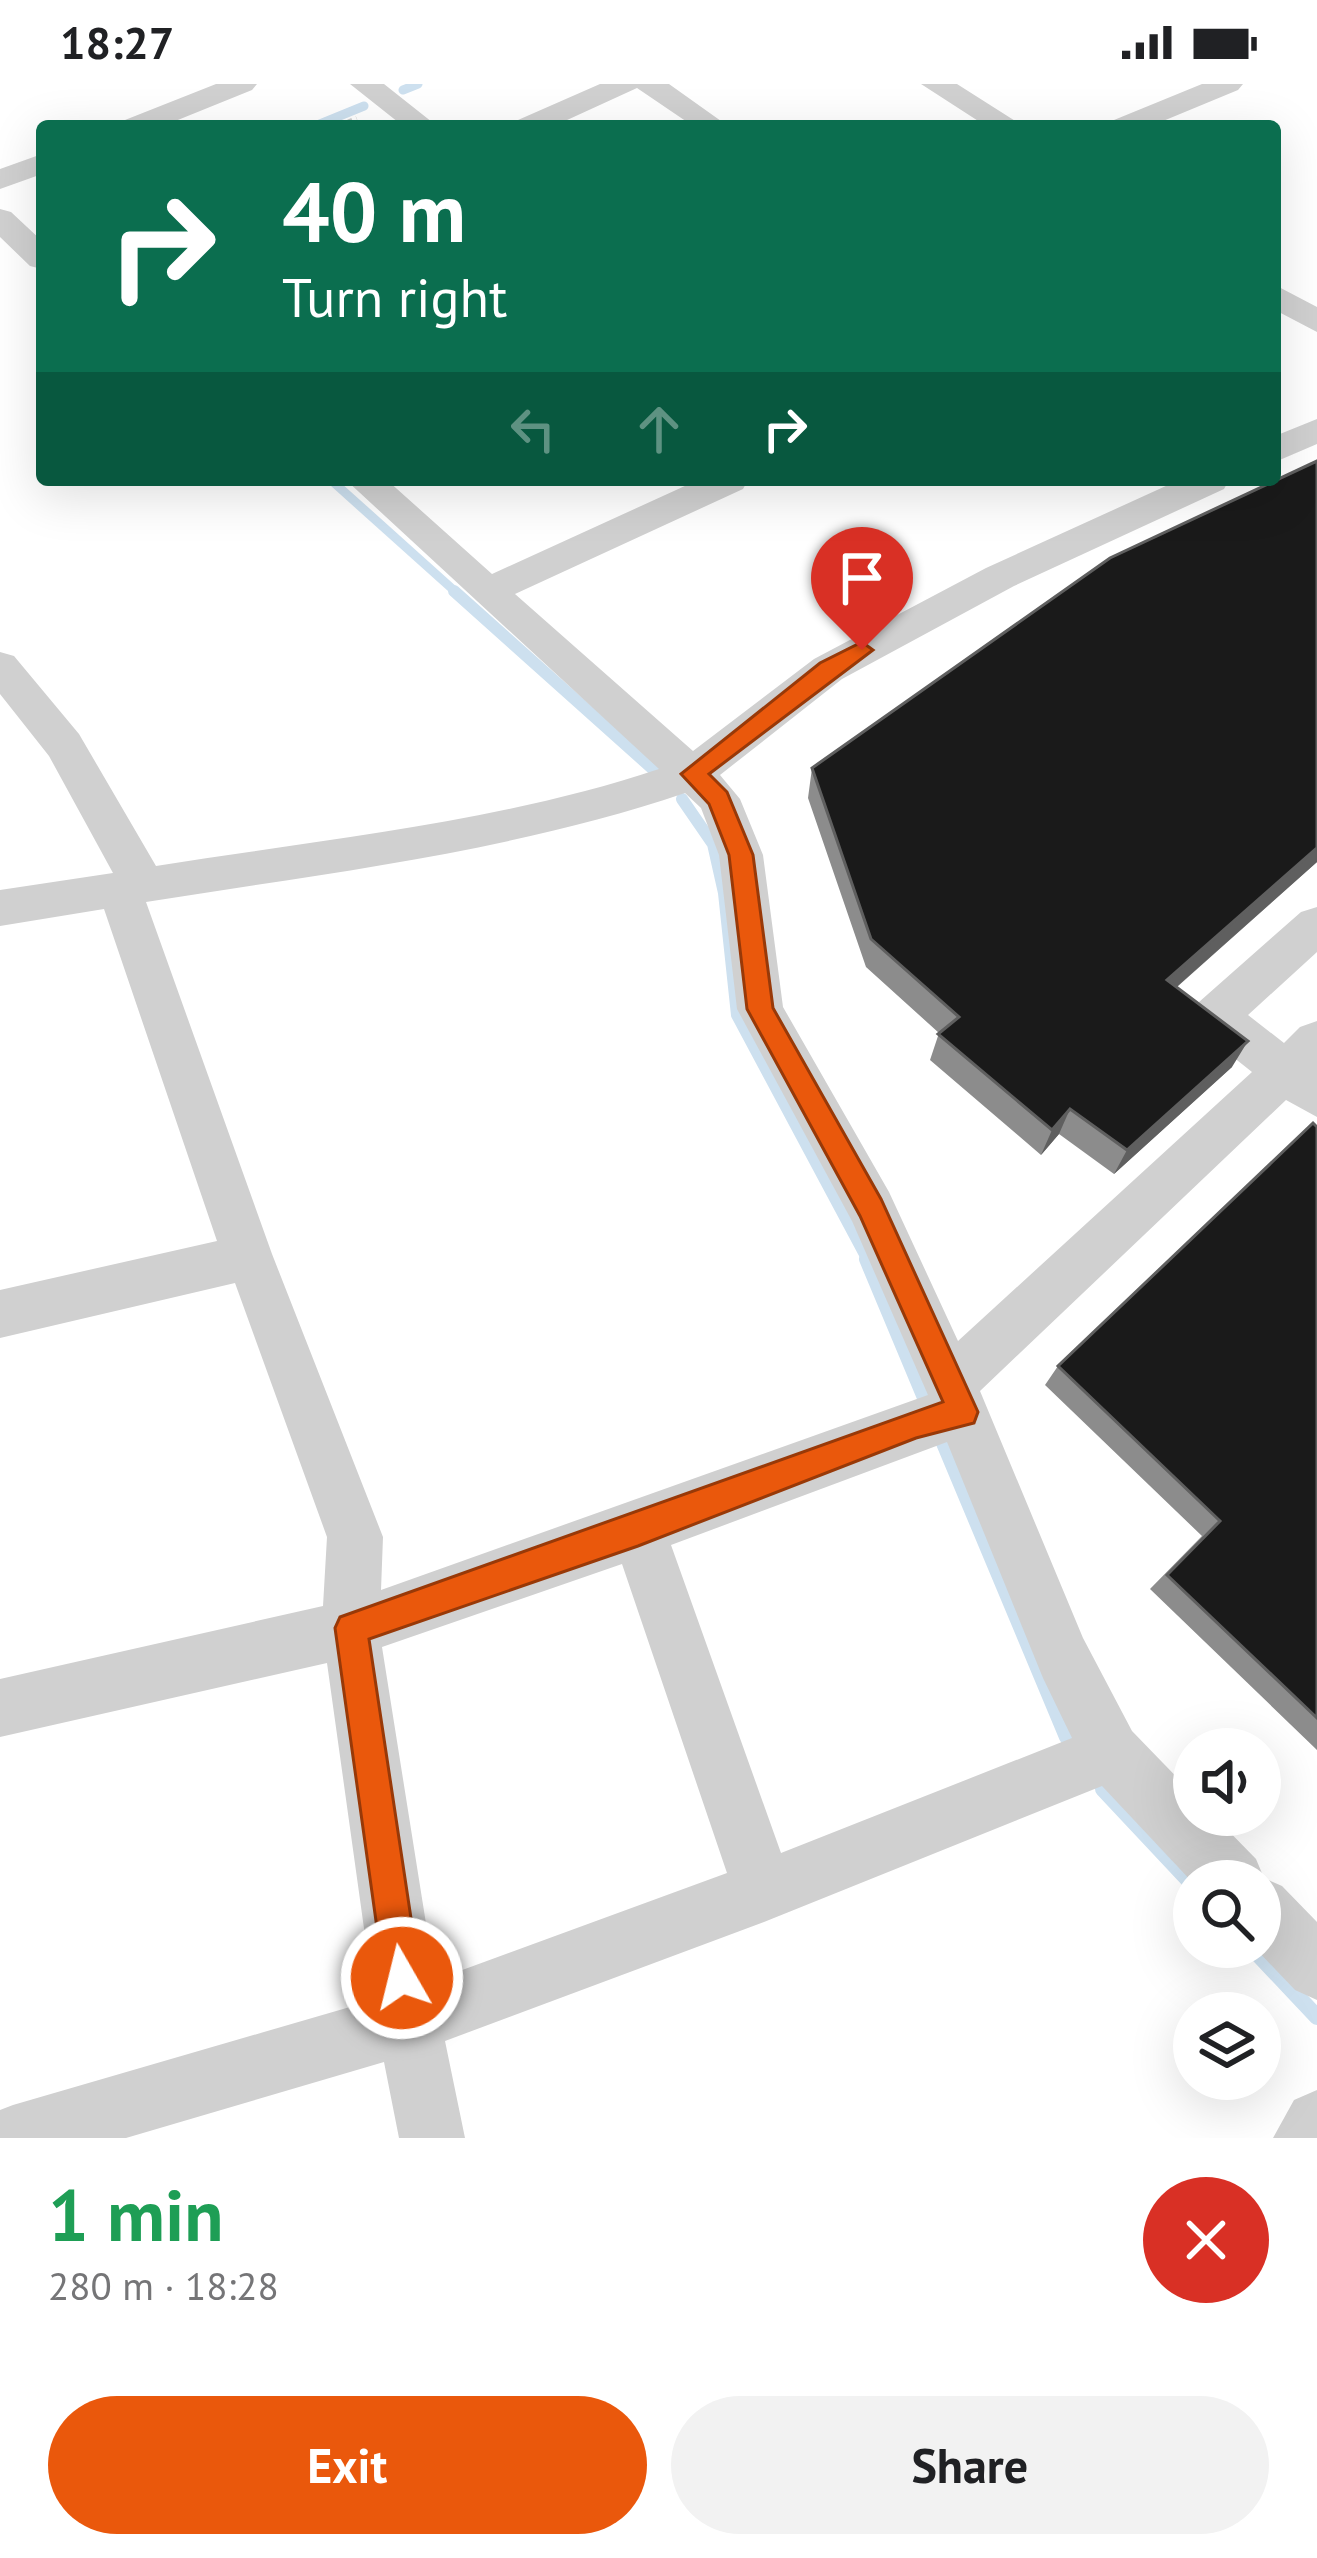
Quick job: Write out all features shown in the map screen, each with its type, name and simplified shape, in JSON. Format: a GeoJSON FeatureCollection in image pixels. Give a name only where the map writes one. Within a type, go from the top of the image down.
{"type":"FeatureCollection","features":[{"type":"Feature","properties":{"kind":"street"},"geometry":{"type":"LineString","coordinates":[[151,120],[242,84]]}},
{"type":"Feature","properties":{"kind":"street"},"geometry":{"type":"LineString","coordinates":[[364,84],[414,120]]}},
{"type":"Feature","properties":{"kind":"street"},"geometry":{"type":"LineString","coordinates":[[543,120],[626,84]]}},
{"type":"Feature","properties":{"kind":"street"},"geometry":{"type":"LineString","coordinates":[[649,84],[704,120]]}},
{"type":"Feature","properties":{"kind":"street"},"geometry":{"type":"LineString","coordinates":[[936,84],[998,120]]}},
{"type":"Feature","properties":{"kind":"street"},"geometry":{"type":"LineString","coordinates":[[1139,120],[1226,84]]}},
{"type":"Feature","properties":{"kind":"street"},"geometry":{"type":"LineString","coordinates":[[0,180],[36,165]]}},
{"type":"Feature","properties":{"kind":"street"},"geometry":{"type":"LineString","coordinates":[[0,221],[36,254]]}},
{"type":"Feature","properties":{"kind":"street"},"geometry":{"type":"LineString","coordinates":[[1281,299],[1317,322]]}},
{"type":"Feature","properties":{"kind":"street"},"geometry":{"type":"LineString","coordinates":[[1281,447],[1317,430]]}},
{"type":"Feature","properties":{"kind":"street"},"geometry":{"type":"LineString","coordinates":[[371,486],[719,799],[741,855],[760,1009],[871,1208],[947,1408],[1112,1752],[1214,1860]]}},
{"type":"Feature","properties":{"kind":"street"},"geometry":{"type":"LineString","coordinates":[[486,592],[717,486]]}},
{"type":"Feature","properties":{"kind":"street"},"geometry":{"type":"LineString","coordinates":[[0,908],[495,829],[595,807],[693,774],[828,669],[1000,577],[1198,486]]}},
{"type":"Feature","properties":{"kind":"street"},"geometry":{"type":"LineString","coordinates":[[0,666],[64,745],[134,865],[128,889],[248,1257],[355,1537],[351,1628],[409,2022],[432,2138]]}},
{"type":"Feature","properties":{"kind":"street"},"geometry":{"type":"LineString","coordinates":[[0,1708],[351,1628],[638,1530],[947,1408],[1306,1070],[1214,1016],[1317,925]]}},
{"type":"Feature","properties":{"kind":"street"},"geometry":{"type":"LineString","coordinates":[[0,1314],[248,1257]]}},
{"type":"Feature","properties":{"kind":"street"},"geometry":{"type":"LineString","coordinates":[[638,1530],[764,1891]]}},
{"type":"Feature","properties":{"kind":"street"},"geometry":{"type":"LineString","coordinates":[[13,2138],[230,2070],[409,2022],[764,1891],[1112,1752]]}},
{"type":"Feature","properties":{"kind":"street"},"geometry":{"type":"LineString","coordinates":[[1281,1930],[1317,1968]]}},
{"type":"Feature","properties":{"kind":"street"},"geometry":{"type":"LineString","coordinates":[[1306,2138],[1317,2123]]}},
{"type":"Feature","properties":{"kind":"building"},"geometry":{"type":"Polygon","coordinates":[[[1317,461],[1317,848],[1167,980],[1248,1041],[1127,1150],[1070,1109],[1052,1130],[938,1034],[959,1017],[871,939],[812,768],[1110,558],[1264,486],[1281,486],[1281,478],[1317,461]]]}},
{"type":"Feature","properties":{"kind":"building"},"geometry":{"type":"Polygon","coordinates":[[[1313,1123],[1317,1127],[1317,1718],[1167,1575],[1220,1521],[1058,1366],[1313,1123]]]}},
{"type":"Feature","properties":{"kind":"waterway"},"geometry":{"type":"LineString","coordinates":[[403,90],[418,84]]}},
{"type":"Feature","properties":{"kind":"waterway"},"geometry":{"type":"LineString","coordinates":[[330,120],[364,106]]}},
{"type":"Feature","properties":{"kind":"waterway"},"geometry":{"type":"LineString","coordinates":[[338,486],[458,594]]}},
{"type":"Feature","properties":{"kind":"waterway"},"geometry":{"type":"LineString","coordinates":[[454,591],[654,770]]}},
{"type":"Feature","properties":{"kind":"waterway"},"geometry":{"type":"LineString","coordinates":[[682,799],[713,844],[724,893],[737,1015],[869,1262]]}},
{"type":"Feature","properties":{"kind":"waterway"},"geometry":{"type":"LineString","coordinates":[[867,1259],[1067,1737]]}},
{"type":"Feature","properties":{"kind":"waterway"},"geometry":{"type":"LineString","coordinates":[[1103,1789],[1173,1864]]}},
{"type":"Feature","properties":{"kind":"waterway"},"geometry":{"type":"LineString","coordinates":[[1271,1968],[1317,2017]]}},
{"type":"Feature","properties":{"kind":"route"},"geometry":{"type":"LineString","coordinates":[[402,1978],[351,1628],[638,1530],[916,1424],[963,1412],[871,1208],[760,1009],[741,855],[719,799],[693,774],[828,669],[862,650]]}}]}
